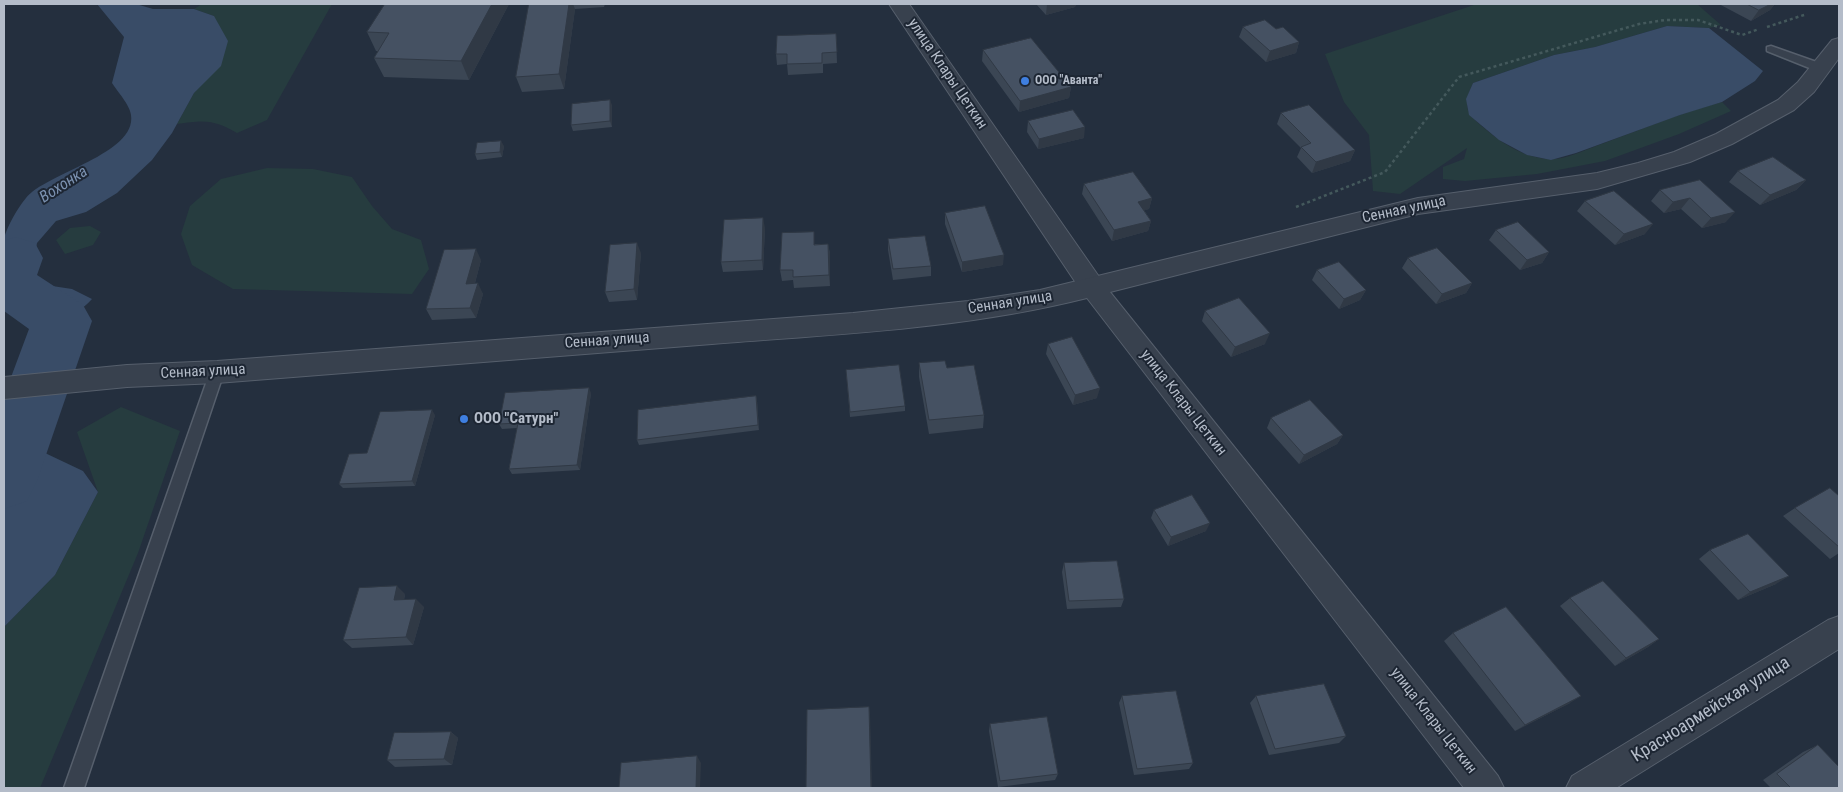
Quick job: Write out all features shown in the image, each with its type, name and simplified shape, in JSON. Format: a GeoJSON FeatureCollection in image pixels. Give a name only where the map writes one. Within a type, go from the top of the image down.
{"type":"FeatureCollection","features":[{"type":"Feature","properties":{"kind":"street","name":"улица Клары Цеткин"},"geometry":{"type":"LineString","coordinates":[[900,4],[1093,288],[1486,788]]}},
{"type":"Feature","properties":{"kind":"street","name":"Сенная улица"},"geometry":{"type":"LineString","coordinates":[[4,388],[127,376],[216,372],[853,323],[968,311],[1040,300],[1400,210],[1478,196],[1597,181],[1642,170],[1682,157],[1758,122],[1786,105],[1806,87],[1839,44]]}},
{"type":"Feature","properties":{"kind":"street","name":"Красноармейская улица"},"geometry":{"type":"LineString","coordinates":[[1584,788],[1839,631]]}},
{"type":"Feature","properties":{"kind":"lane"},"geometry":{"type":"LineString","coordinates":[[1771,49],[1821,68]]}},
{"type":"Feature","properties":{"kind":"lane"},"geometry":{"type":"LineString","coordinates":[[74,788],[216,372]]}},
{"type":"Feature","properties":{"kind":"path"},"geometry":{"type":"LineString","coordinates":[[1294,207],[1385,172],[1459,78],[1639,24],[1665,20],[1698,20],[1742,35],[1807,14]]}},
{"type":"Feature","properties":{"kind":"green space"},"geometry":{"type":"Polygon","coordinates":[[[202,4],[332,4],[267,120],[237,133],[215,123],[194,122],[177,124],[194,93],[206,80],[214,16],[194,9],[202,4]]]}},
{"type":"Feature","properties":{"kind":"green space"},"geometry":{"type":"Polygon","coordinates":[[[1477,4],[1697,4],[1721,25],[1709,28],[1667,26],[1595,47],[1554,55],[1473,83],[1467,103],[1470,113],[1491,134],[1522,153],[1539,158],[1560,159],[1706,106],[1722,102],[1731,111],[1679,134],[1605,161],[1537,174],[1465,181],[1443,179],[1443,167],[1464,159],[1467,148],[1400,194],[1373,191],[1369,135],[1344,102],[1325,54],[1477,4]]]}},
{"type":"Feature","properties":{"kind":"green space"},"geometry":{"type":"Polygon","coordinates":[[[267,168],[313,169],[352,177],[372,206],[392,229],[421,240],[429,269],[412,294],[233,289],[192,265],[181,234],[190,206],[221,179],[267,168]]]}},
{"type":"Feature","properties":{"kind":"green space"},"geometry":{"type":"Polygon","coordinates":[[[90,226],[101,232],[93,245],[65,254],[56,240],[70,228],[90,226]]]}},
{"type":"Feature","properties":{"kind":"green space"},"geometry":{"type":"Polygon","coordinates":[[[121,407],[180,431],[138,553],[40,788],[4,788],[4,627],[55,575],[98,492],[77,432],[121,407]]]}},
{"type":"Feature","properties":{"kind":"water"},"geometry":{"type":"Polygon","coordinates":[[[97,4],[136,4],[153,9],[194,9],[214,16],[228,41],[221,66],[194,93],[172,133],[152,160],[117,193],[86,212],[56,221],[37,243],[32,269],[39,284],[72,289],[92,299],[83,308],[72,313],[50,316],[4,303],[3,244],[10,223],[26,198],[36,189],[106,152],[120,141],[129,129],[130,111],[112,83],[124,37],[97,4]]]}},
{"type":"Feature","properties":{"kind":"water"},"geometry":{"type":"Polygon","coordinates":[[[1667,26],[1709,28],[1763,71],[1755,81],[1722,102],[1551,160],[1527,155],[1499,140],[1469,115],[1466,99],[1473,83],[1554,55],[1595,47],[1667,26]]]}},
{"type":"Feature","properties":{"kind":"water"},"geometry":{"type":"Polygon","coordinates":[[[45,453],[83,471],[98,492],[55,575],[4,627],[4,461],[45,453]]]}},
{"type":"Feature","properties":{"kind":"building"},"geometry":{"type":"Polygon","coordinates":[[[385,4],[492,4],[461,61],[374,58],[389,33],[367,32],[385,4]]]}},
{"type":"Feature","properties":{"kind":"building"},"geometry":{"type":"Polygon","coordinates":[[[529,4],[569,4],[559,74],[516,77],[529,4]]]}},
{"type":"Feature","properties":{"kind":"building"},"geometry":{"type":"Polygon","coordinates":[[[1747,4],[1771,4],[1759,10],[1747,4]]]}},
{"type":"Feature","properties":{"kind":"building"},"geometry":{"type":"Polygon","coordinates":[[[1265,20],[1276,29],[1283,27],[1299,42],[1270,51],[1243,27],[1265,20]]]}},
{"type":"Feature","properties":{"kind":"building"},"geometry":{"type":"Polygon","coordinates":[[[836,34],[837,52],[822,53],[822,63],[787,64],[787,54],[776,54],[777,36],[836,34]]]}},
{"type":"Feature","properties":{"kind":"building"},"geometry":{"type":"Polygon","coordinates":[[[1031,38],[1071,87],[1020,101],[983,50],[1031,38]]]}},
{"type":"Feature","properties":{"kind":"building"},"geometry":{"type":"Polygon","coordinates":[[[610,100],[610,121],[571,125],[572,104],[610,100]]]}},
{"type":"Feature","properties":{"kind":"building"},"geometry":{"type":"Polygon","coordinates":[[[1309,105],[1355,150],[1316,162],[1301,147],[1311,143],[1281,113],[1309,105]]]}},
{"type":"Feature","properties":{"kind":"building"},"geometry":{"type":"Polygon","coordinates":[[[1073,110],[1085,127],[1039,139],[1028,121],[1073,110]]]}},
{"type":"Feature","properties":{"kind":"building"},"geometry":{"type":"Polygon","coordinates":[[[501,141],[500,152],[475,154],[477,143],[501,141]]]}},
{"type":"Feature","properties":{"kind":"building"},"geometry":{"type":"Polygon","coordinates":[[[1773,157],[1806,180],[1770,195],[1738,171],[1773,157]]]}},
{"type":"Feature","properties":{"kind":"building"},"geometry":{"type":"Polygon","coordinates":[[[1133,172],[1152,198],[1138,202],[1151,221],[1114,230],[1084,184],[1133,172]]]}},
{"type":"Feature","properties":{"kind":"building"},"geometry":{"type":"Polygon","coordinates":[[[1700,180],[1735,212],[1711,218],[1690,198],[1673,202],[1660,190],[1700,180]]]}},
{"type":"Feature","properties":{"kind":"building"},"geometry":{"type":"Polygon","coordinates":[[[1614,191],[1653,224],[1624,234],[1585,201],[1614,191]]]}},
{"type":"Feature","properties":{"kind":"building"},"geometry":{"type":"Polygon","coordinates":[[[985,206],[1004,255],[962,262],[945,213],[985,206]]]}},
{"type":"Feature","properties":{"kind":"building"},"geometry":{"type":"Polygon","coordinates":[[[763,218],[762,260],[721,262],[724,220],[763,218]]]}},
{"type":"Feature","properties":{"kind":"building"},"geometry":{"type":"Polygon","coordinates":[[[1518,222],[1549,252],[1527,260],[1496,230],[1518,222]]]}},
{"type":"Feature","properties":{"kind":"building"},"geometry":{"type":"Polygon","coordinates":[[[814,232],[814,245],[828,244],[829,275],[793,277],[793,270],[780,270],[782,233],[814,232]]]}},
{"type":"Feature","properties":{"kind":"building"},"geometry":{"type":"Polygon","coordinates":[[[925,236],[931,266],[893,269],[888,239],[925,236]]]}},
{"type":"Feature","properties":{"kind":"building"},"geometry":{"type":"Polygon","coordinates":[[[637,243],[634,289],[605,292],[610,245],[637,243]]]}},
{"type":"Feature","properties":{"kind":"building"},"geometry":{"type":"Polygon","coordinates":[[[1437,248],[1472,283],[1442,294],[1408,258],[1437,248]]]}},
{"type":"Feature","properties":{"kind":"building"},"geometry":{"type":"Polygon","coordinates":[[[476,249],[466,284],[478,283],[470,308],[426,309],[444,250],[476,249]]]}},
{"type":"Feature","properties":{"kind":"building"},"geometry":{"type":"Polygon","coordinates":[[[1339,262],[1366,290],[1344,299],[1317,270],[1339,262]]]}},
{"type":"Feature","properties":{"kind":"building"},"geometry":{"type":"Polygon","coordinates":[[[1239,298],[1270,333],[1235,347],[1205,311],[1239,298]]]}},
{"type":"Feature","properties":{"kind":"building"},"geometry":{"type":"Polygon","coordinates":[[[1072,337],[1100,388],[1075,395],[1048,344],[1072,337]]]}},
{"type":"Feature","properties":{"kind":"building"},"geometry":{"type":"Polygon","coordinates":[[[945,361],[947,368],[974,365],[984,415],[929,420],[919,363],[945,361]]]}},
{"type":"Feature","properties":{"kind":"building"},"geometry":{"type":"Polygon","coordinates":[[[899,365],[905,406],[850,412],[846,370],[899,365]]]}},
{"type":"Feature","properties":{"kind":"building"},"geometry":{"type":"Polygon","coordinates":[[[589,388],[577,465],[509,469],[518,423],[499,424],[505,393],[589,388]]]}},
{"type":"Feature","properties":{"kind":"building"},"geometry":{"type":"Polygon","coordinates":[[[756,396],[758,425],[637,440],[638,410],[756,396]]]}},
{"type":"Feature","properties":{"kind":"building"},"geometry":{"type":"Polygon","coordinates":[[[1310,400],[1343,435],[1304,455],[1271,418],[1310,400]]]}},
{"type":"Feature","properties":{"kind":"building"},"geometry":{"type":"Polygon","coordinates":[[[432,410],[412,481],[339,484],[349,454],[367,453],[380,412],[432,410]]]}},
{"type":"Feature","properties":{"kind":"building"},"geometry":{"type":"Polygon","coordinates":[[[1830,488],[1839,496],[1839,547],[1795,508],[1830,488]]]}},
{"type":"Feature","properties":{"kind":"building"},"geometry":{"type":"Polygon","coordinates":[[[1192,495],[1210,523],[1171,537],[1154,510],[1192,495]]]}},
{"type":"Feature","properties":{"kind":"building"},"geometry":{"type":"Polygon","coordinates":[[[1748,534],[1789,576],[1750,592],[1710,550],[1748,534]]]}},
{"type":"Feature","properties":{"kind":"building"},"geometry":{"type":"Polygon","coordinates":[[[1117,561],[1124,599],[1069,601],[1064,563],[1117,561]]]}},
{"type":"Feature","properties":{"kind":"building"},"geometry":{"type":"Polygon","coordinates":[[[1603,581],[1659,639],[1626,658],[1570,598],[1603,581]]]}},
{"type":"Feature","properties":{"kind":"building"},"geometry":{"type":"Polygon","coordinates":[[[397,586],[394,600],[416,599],[406,637],[343,640],[359,588],[397,586]]]}},
{"type":"Feature","properties":{"kind":"building"},"geometry":{"type":"Polygon","coordinates":[[[1506,607],[1581,696],[1525,725],[1453,633],[1506,607]]]}},
{"type":"Feature","properties":{"kind":"building"},"geometry":{"type":"Polygon","coordinates":[[[1324,684],[1346,736],[1275,749],[1256,696],[1324,684]]]}},
{"type":"Feature","properties":{"kind":"building"},"geometry":{"type":"Polygon","coordinates":[[[1176,691],[1193,763],[1137,769],[1122,696],[1176,691]]]}},
{"type":"Feature","properties":{"kind":"building"},"geometry":{"type":"Polygon","coordinates":[[[869,707],[871,788],[806,788],[807,710],[869,707]]]}},
{"type":"Feature","properties":{"kind":"building"},"geometry":{"type":"Polygon","coordinates":[[[1047,717],[1058,774],[1000,781],[990,724],[1047,717]]]}},
{"type":"Feature","properties":{"kind":"building"},"geometry":{"type":"Polygon","coordinates":[[[451,732],[444,759],[387,760],[394,733],[451,732]]]}},
{"type":"Feature","properties":{"kind":"building"},"geometry":{"type":"Polygon","coordinates":[[[1818,745],[1839,767],[1839,788],[1791,788],[1777,774],[1818,745]]]}},
{"type":"Feature","properties":{"kind":"building"},"geometry":{"type":"Polygon","coordinates":[[[697,756],[696,788],[619,788],[621,763],[697,756]]]}},
{"type":"Feature","properties":{"kind":"waterway","name":"Вохонка"},"geometry":{"type":"LineString","coordinates":[[4,481],[62,321],[6,283],[15,258]]}},
{"type":"Feature","properties":{"kind":"place","name":"ООО \"Аванта\""},"geometry":{"type":"Point","coordinates":[1025,81]}},
{"type":"Feature","properties":{"kind":"place","name":"ООО \"Сатурн\""},"geometry":{"type":"Point","coordinates":[464,419]}}]}
